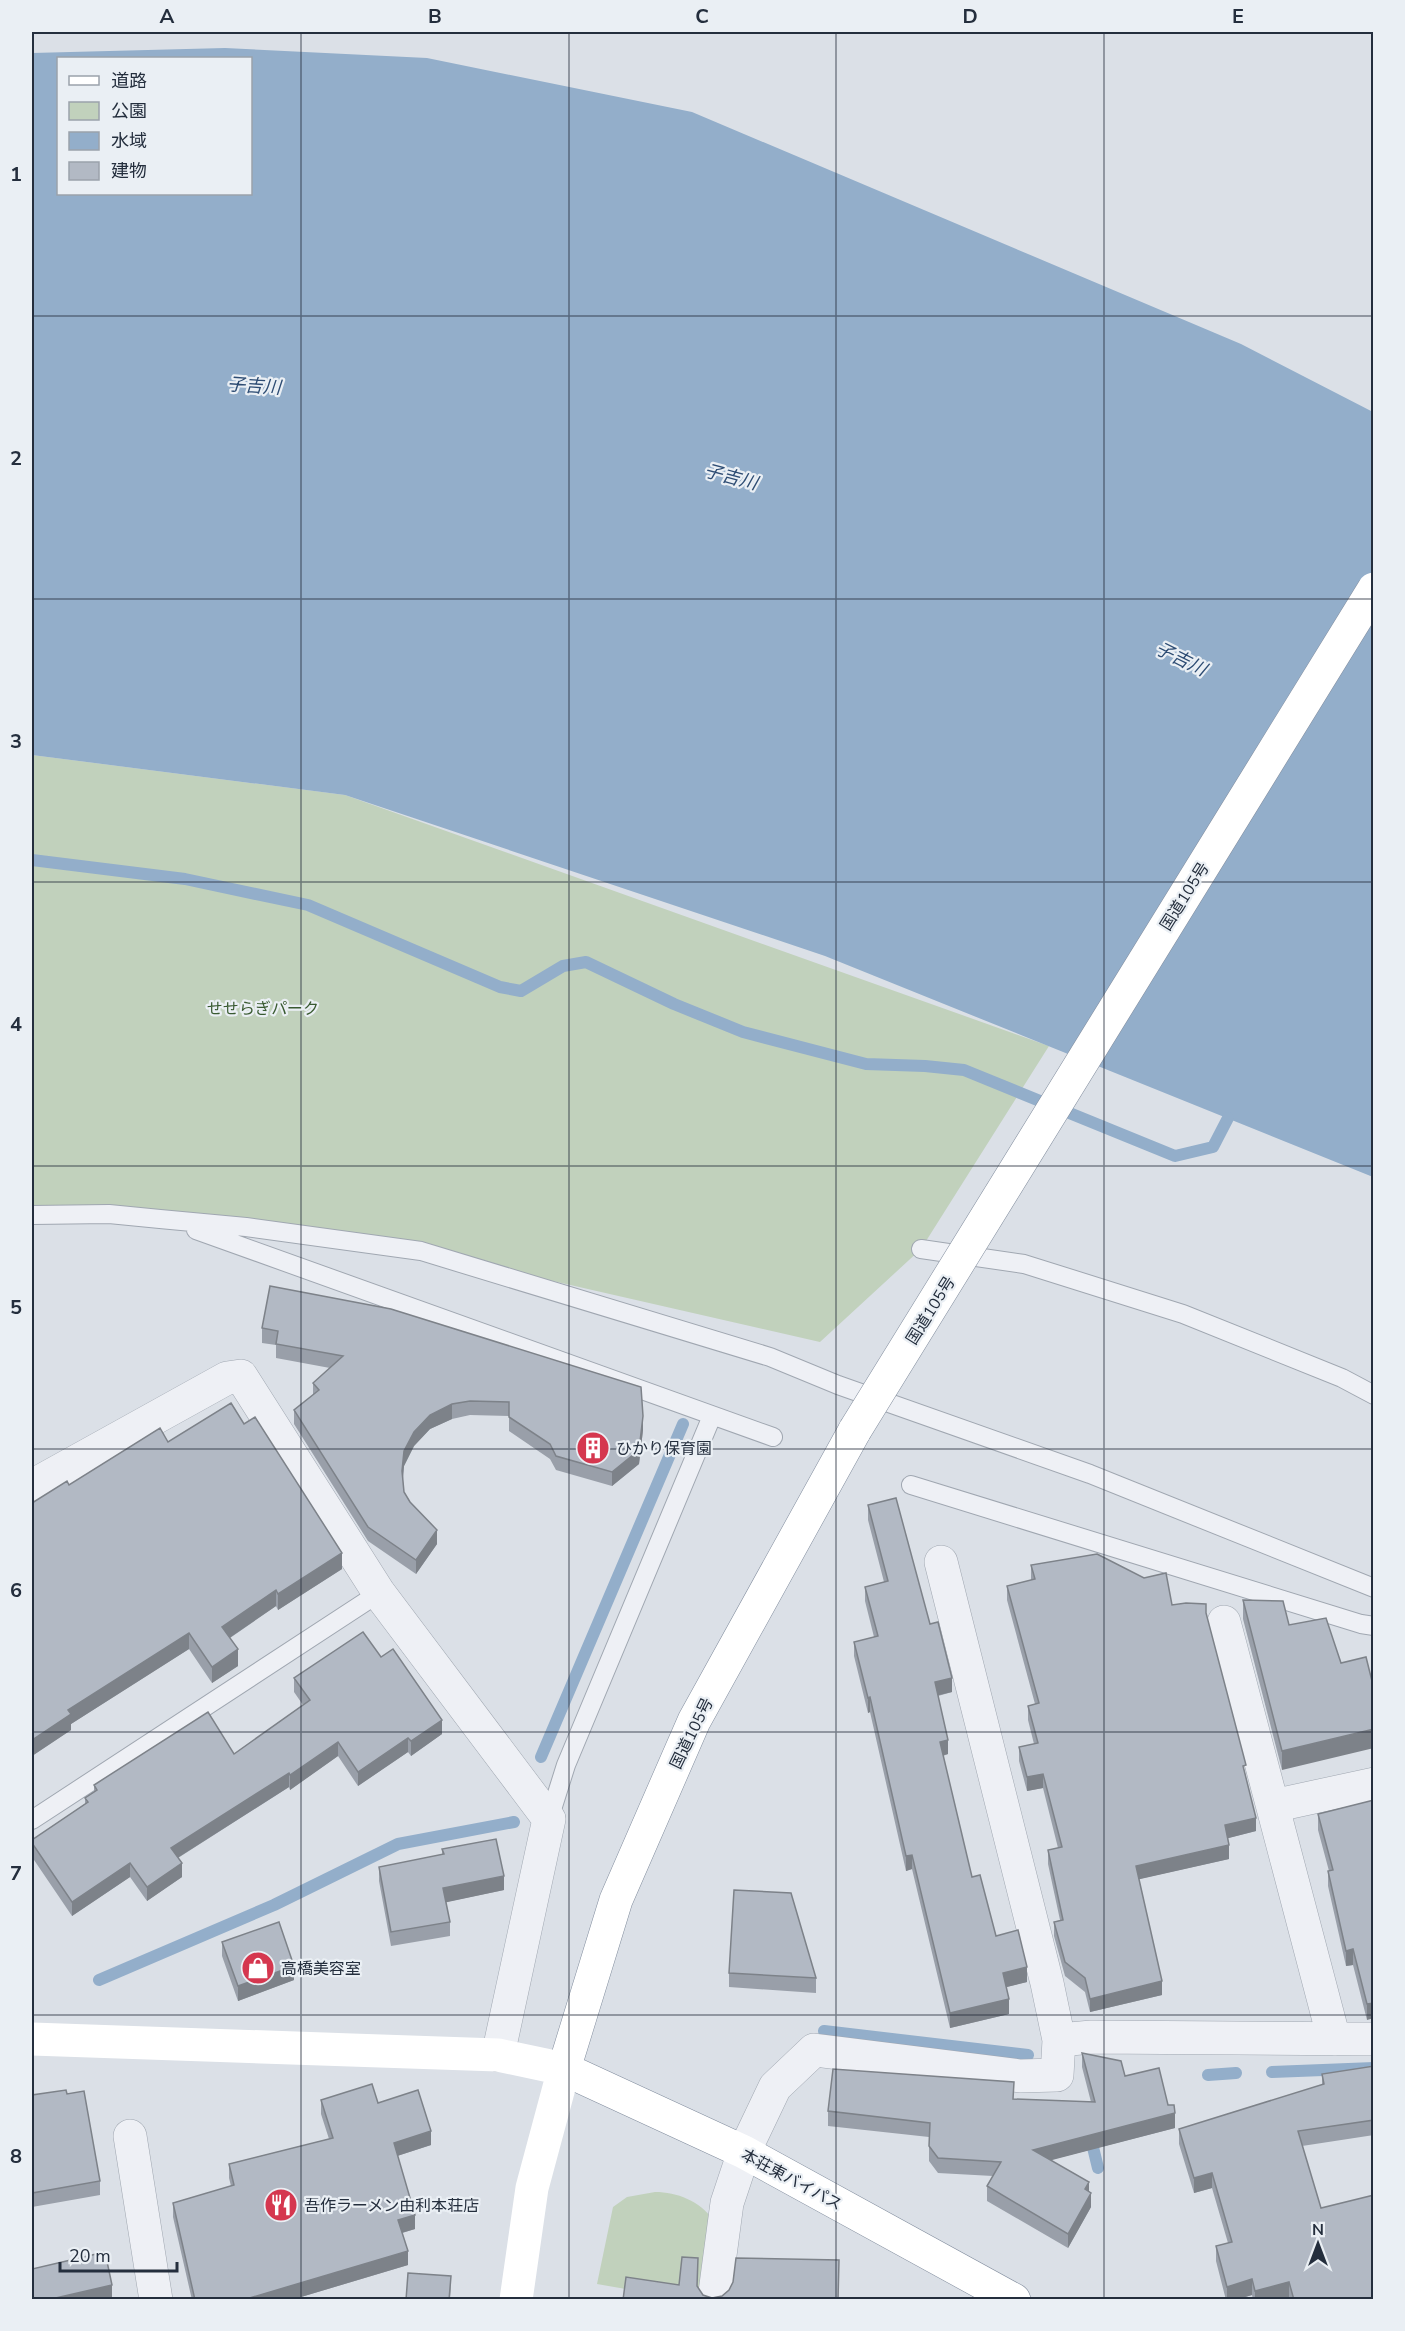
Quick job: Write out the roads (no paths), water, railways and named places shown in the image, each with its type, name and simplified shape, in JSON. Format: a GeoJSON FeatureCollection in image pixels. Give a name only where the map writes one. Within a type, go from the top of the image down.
{"type":"FeatureCollection","features":[{"type":"Feature","properties":{"kind":"main road","name":"国道105号"},"geometry":{"type":"LineString","coordinates":[[516,2300],[532,2188],[564,2069],[616,1900],[694,1721],[855,1430],[1374,589]]}},
{"type":"Feature","properties":{"kind":"main road","name":"本荘東バイパス"},"geometry":{"type":"LineString","coordinates":[[32,2039],[498,2055],[564,2069],[744,2152],[1014,2300]]}},
{"type":"Feature","properties":{"kind":"street"},"geometry":{"type":"LineString","coordinates":[[32,1486],[227,1378],[241,1376],[379,1593],[549,1819],[498,2055]]}},
{"type":"Feature","properties":{"kind":"street"},"geometry":{"type":"LineString","coordinates":[[714,2300],[728,2203],[744,2152],[775,2087],[814,2050],[1020,2076],[1057,2075],[1059,2040],[1047,1983],[941,1562]]}},
{"type":"Feature","properties":{"kind":"street"},"geometry":{"type":"LineString","coordinates":[[1224,1622],[1334,2039]]}},
{"type":"Feature","properties":{"kind":"street"},"geometry":{"type":"LineString","coordinates":[[1273,1806],[1374,1784]]}},
{"type":"Feature","properties":{"kind":"street"},"geometry":{"type":"LineString","coordinates":[[1059,2040],[1092,2037],[1374,2039]]}},
{"type":"Feature","properties":{"kind":"street"},"geometry":{"type":"LineString","coordinates":[[130,2136],[156,2300]]}},
{"type":"Feature","properties":{"kind":"lane"},"geometry":{"type":"LineString","coordinates":[[32,1215],[109,1214],[246,1227],[421,1251],[770,1357],[877,1399],[1090,1474],[1374,1588]]}},
{"type":"Feature","properties":{"kind":"lane"},"geometry":{"type":"LineString","coordinates":[[160,1219],[236,1243],[772,1437]]}},
{"type":"Feature","properties":{"kind":"lane"},"geometry":{"type":"LineString","coordinates":[[921,1249],[1023,1264],[1183,1314],[1342,1378],[1374,1395]]}},
{"type":"Feature","properties":{"kind":"lane"},"geometry":{"type":"LineString","coordinates":[[549,1819],[566,1765],[712,1416]]}},
{"type":"Feature","properties":{"kind":"lane"},"geometry":{"type":"LineString","coordinates":[[911,1485],[1350,1621],[1374,1626]]}},
{"type":"Feature","properties":{"kind":"lane"},"geometry":{"type":"LineString","coordinates":[[32,1820],[379,1593]]}},
{"type":"Feature","properties":{"kind":"water","name":"子吉川"},"geometry":{"type":"Polygon","coordinates":[[[225,48],[427,58],[692,112],[1241,344],[1373,412],[1373,1177],[825,956],[345,795],[32,755],[32,53],[225,48]]]}},
{"type":"Feature","properties":{"kind":"waterway"},"geometry":{"type":"LineString","coordinates":[[32,860],[185,879],[308,905],[500,987],[521,991],[563,966],[586,962],[674,1004],[743,1032],[866,1064],[964,1070],[1175,1156],[1213,1147],[1228,1118]]}},
{"type":"Feature","properties":{"kind":"waterway"},"geometry":{"type":"LineString","coordinates":[[541,1757],[683,1424]]}},
{"type":"Feature","properties":{"kind":"waterway"},"geometry":{"type":"LineString","coordinates":[[99,1980],[274,1905],[398,1844],[514,1822]]}},
{"type":"Feature","properties":{"kind":"waterway"},"geometry":{"type":"LineString","coordinates":[[824,2031],[1028,2055]]}},
{"type":"Feature","properties":{"kind":"waterway"},"geometry":{"type":"LineString","coordinates":[[1272,2072],[1374,2068]]}},
{"type":"Feature","properties":{"kind":"waterway"},"geometry":{"type":"LineString","coordinates":[[1208,2075],[1236,2073]]}},
{"type":"Feature","properties":{"kind":"waterway"},"geometry":{"type":"LineString","coordinates":[[1090,2135],[1098,2168]]}},
{"type":"Feature","properties":{"kind":"place","name":"ひかり保育園"},"geometry":{"type":"Point","coordinates":[593,1448]}},
{"type":"Feature","properties":{"kind":"place","name":"高橋美容室"},"geometry":{"type":"Point","coordinates":[258,1968]}},
{"type":"Feature","properties":{"kind":"place","name":"吾作ラーメン由利本荘店"},"geometry":{"type":"Point","coordinates":[281,2205]}},
{"type":"Feature","properties":{"kind":"park label","name":"せせらぎパーク"},"geometry":{"type":"Point","coordinates":[263,1008]}}]}
